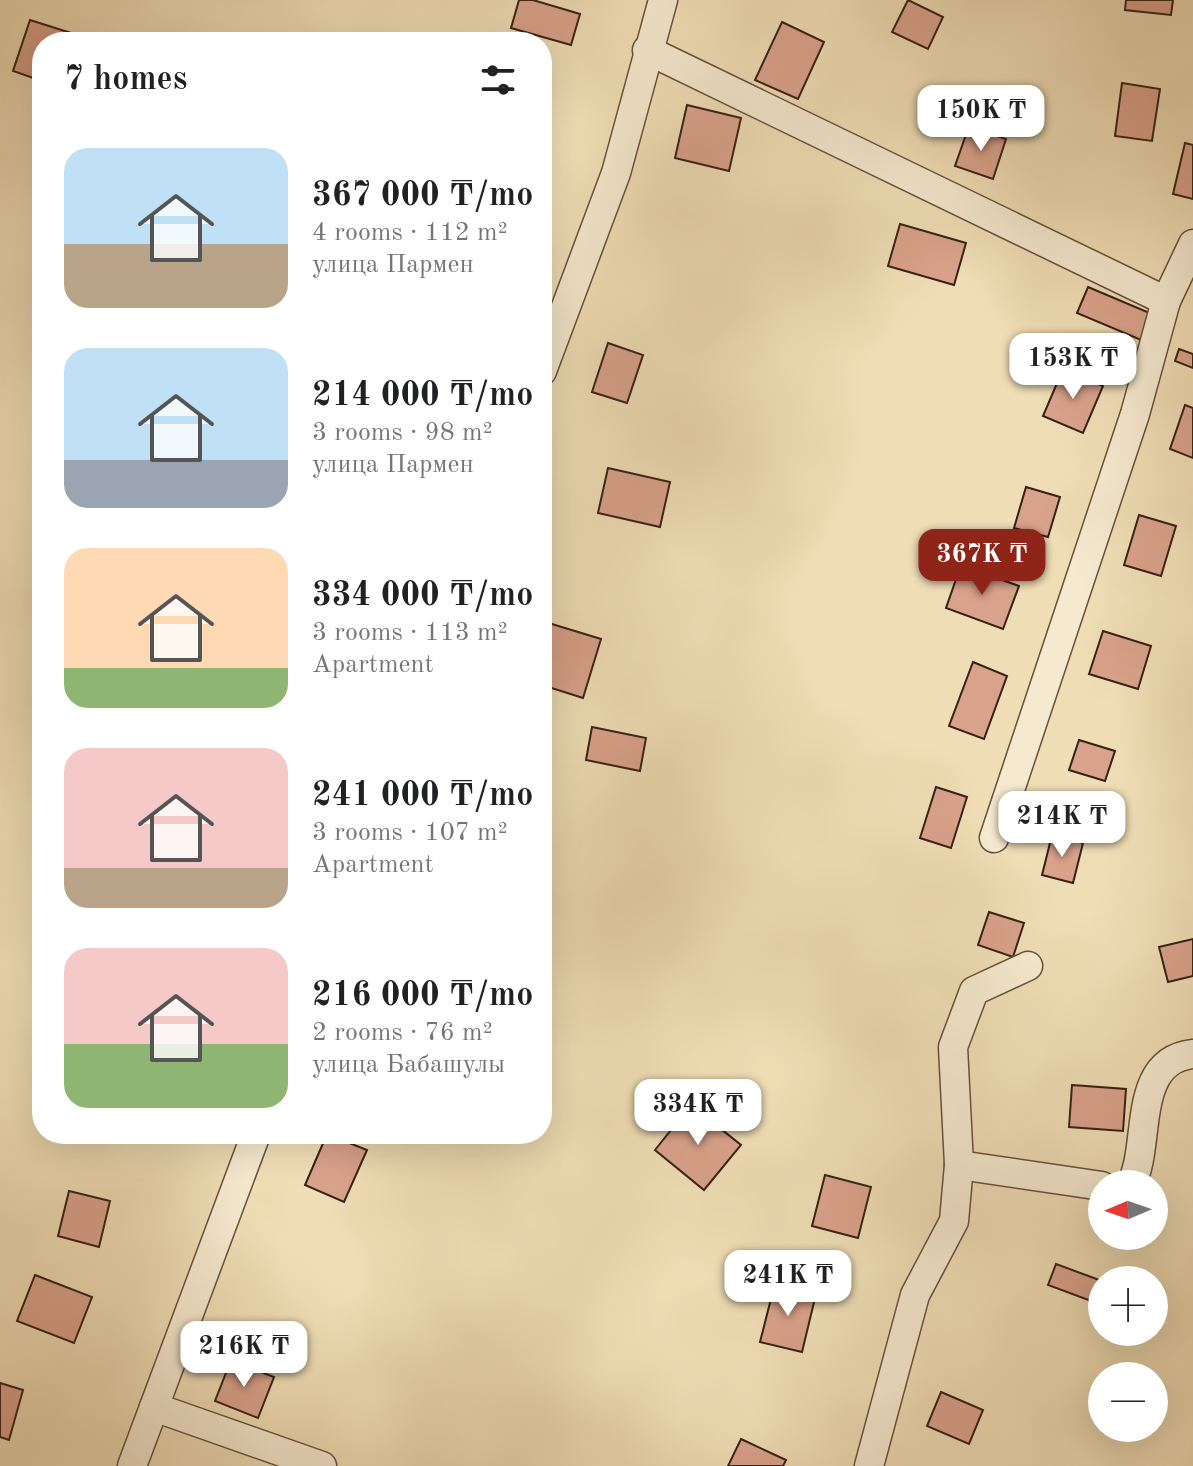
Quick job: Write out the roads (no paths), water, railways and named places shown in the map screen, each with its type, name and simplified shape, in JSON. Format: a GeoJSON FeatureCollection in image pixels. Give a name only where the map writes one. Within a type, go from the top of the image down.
{"type":"FeatureCollection","features":[{"type":"Feature","properties":{"kind":"street"},"geometry":{"type":"LineString","coordinates":[[552,344],[616,173],[663,0]]}},
{"type":"Feature","properties":{"kind":"street"},"geometry":{"type":"LineString","coordinates":[[647,50],[1166,301]]}},
{"type":"Feature","properties":{"kind":"street"},"geometry":{"type":"LineString","coordinates":[[994,838],[1135,414],[1166,301],[1193,244]]}},
{"type":"Feature","properties":{"kind":"street"},"geometry":{"type":"LineString","coordinates":[[869,1466],[915,1295],[954,1221],[959,1165],[953,1047],[974,991],[1028,966]]}},
{"type":"Feature","properties":{"kind":"street"},"geometry":{"type":"LineString","coordinates":[[1138,1170],[1145,1103],[1158,1075],[1182,1056],[1193,1054]]}},
{"type":"Feature","properties":{"kind":"street"},"geometry":{"type":"LineString","coordinates":[[132,1466],[252,1144]]}},
{"type":"Feature","properties":{"kind":"street"},"geometry":{"type":"LineString","coordinates":[[959,1165],[1088,1184]]}},
{"type":"Feature","properties":{"kind":"street"},"geometry":{"type":"LineString","coordinates":[[154,1407],[322,1466]]}}]}
